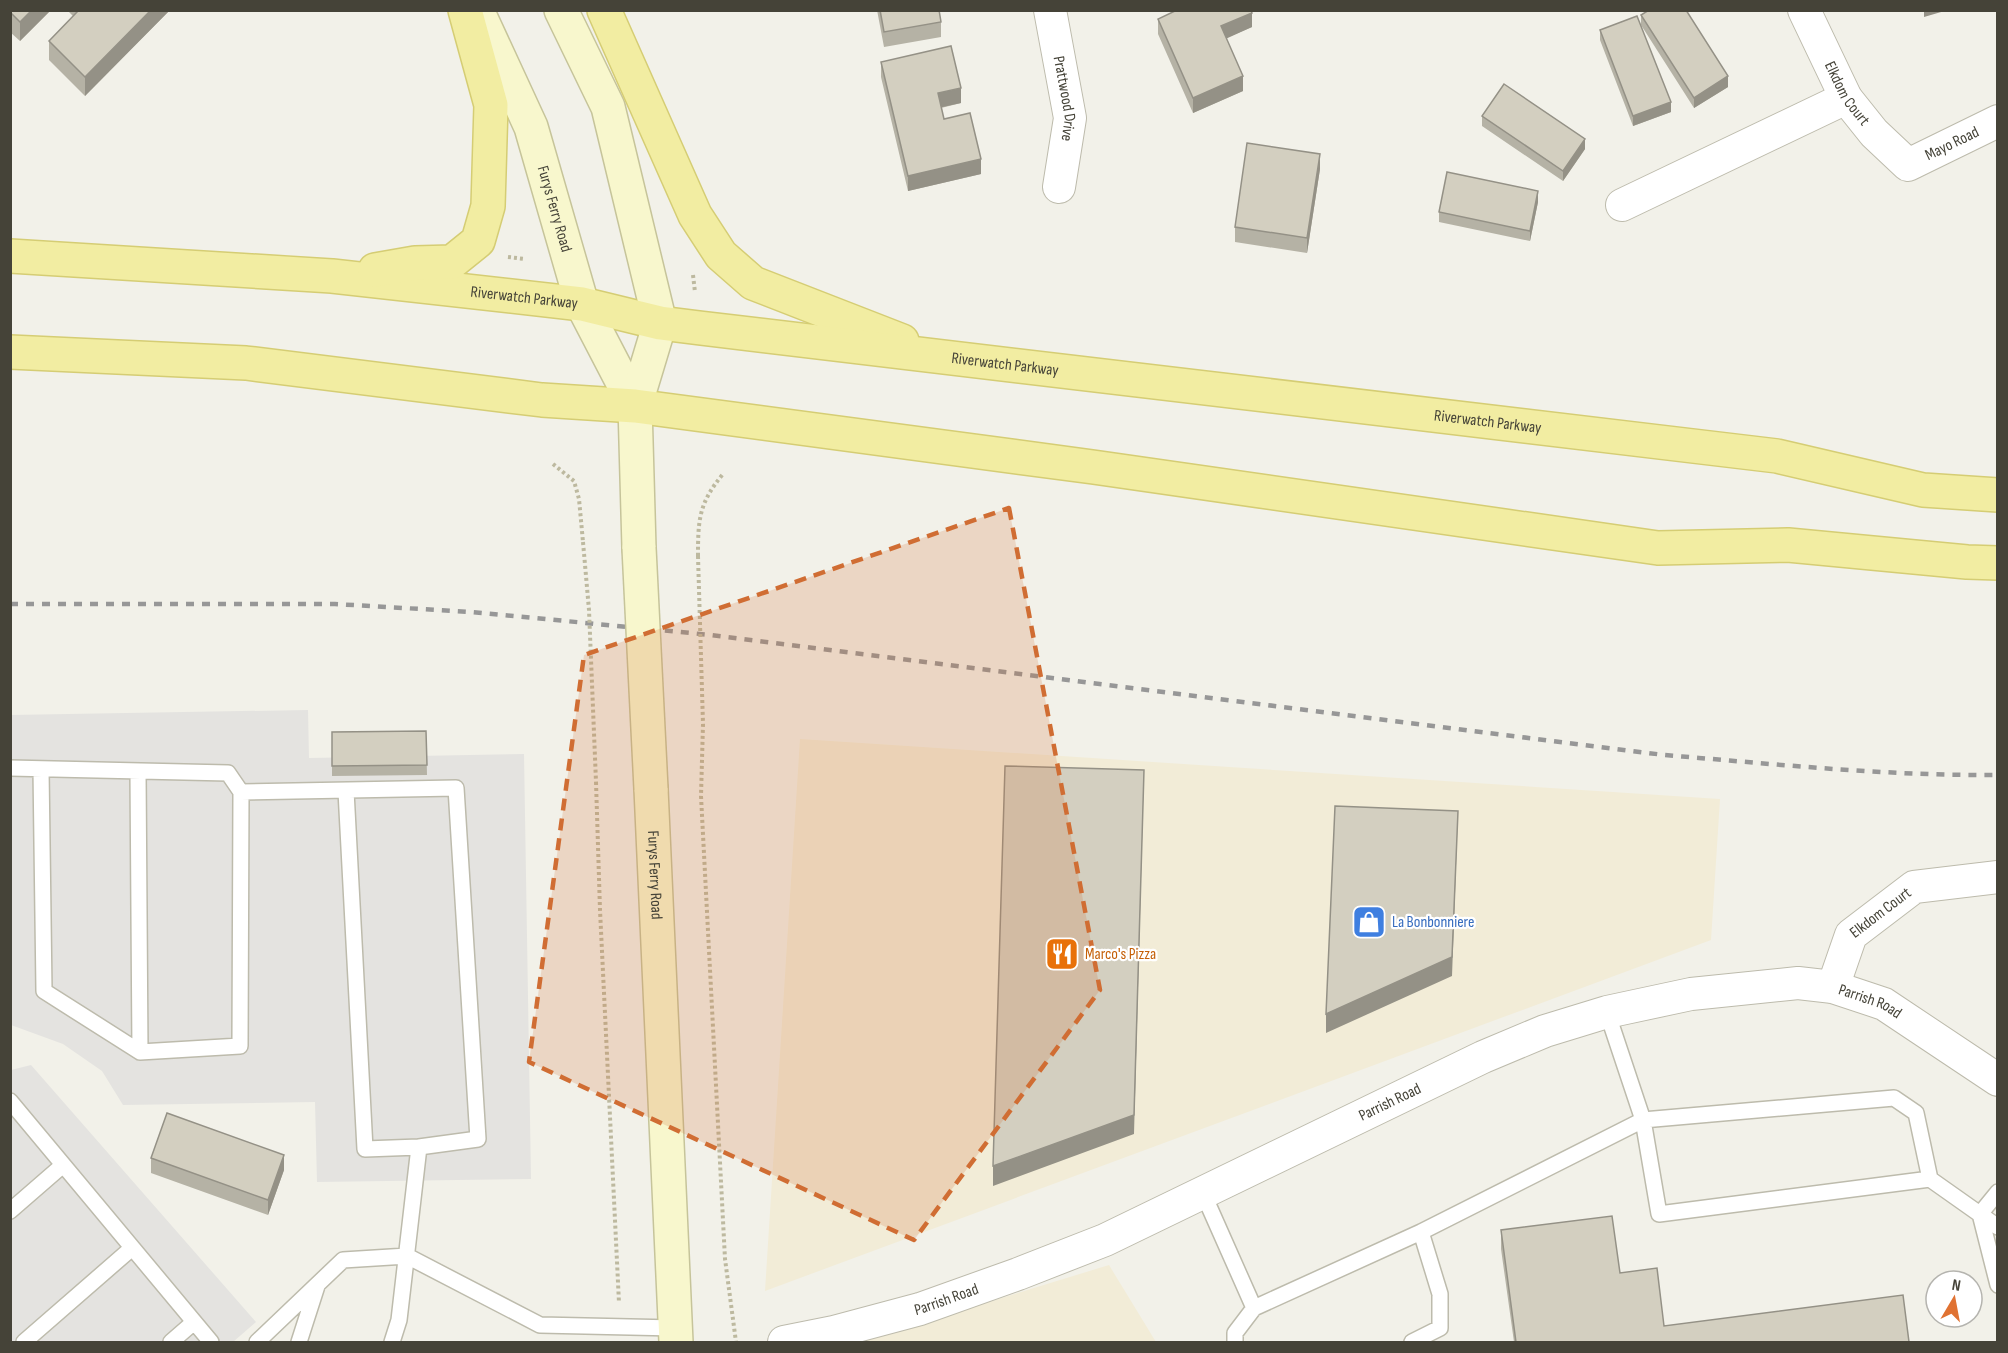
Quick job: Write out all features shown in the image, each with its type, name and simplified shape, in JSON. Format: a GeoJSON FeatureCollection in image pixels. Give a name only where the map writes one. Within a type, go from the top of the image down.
{"type":"FeatureCollection","features":[{"type":"Feature","properties":{"kind":"main road"},"geometry":{"type":"LineString","coordinates":[[332,276],[415,263],[453,262],[478,241],[488,206],[491,105],[465,10]]}},
{"type":"Feature","properties":{"kind":"main road","name":"Furys Ferry Road"},"geometry":{"type":"LineString","coordinates":[[477,10],[531,128],[582,304],[635,406]]}},
{"type":"Feature","properties":{"kind":"main road"},"geometry":{"type":"LineString","coordinates":[[561,10],[608,107],[660,323]]}},
{"type":"Feature","properties":{"kind":"main road"},"geometry":{"type":"LineString","coordinates":[[604,10],[695,215],[721,255],[753,283],[945,358]]}},
{"type":"Feature","properties":{"kind":"main road","name":"Riverwatch Parkway"},"geometry":{"type":"LineString","coordinates":[[10,256],[332,276],[582,304],[660,323],[1777,456],[1923,490],[1998,495]]}},
{"type":"Feature","properties":{"kind":"main road","name":"Furys Ferry Road"},"geometry":{"type":"LineString","coordinates":[[660,323],[635,406],[639,548],[675,1335]]}},
{"type":"Feature","properties":{"kind":"main road"},"geometry":{"type":"LineString","coordinates":[[10,352],[246,363],[542,400],[635,406],[1093,467],[1658,548],[1788,545],[1998,563]]}},
{"type":"Feature","properties":{"kind":"street","name":"Prattwood Drive"},"geometry":{"type":"LineString","coordinates":[[1050,10],[1070,118],[1059,187]]}},
{"type":"Feature","properties":{"kind":"street","name":"Elkdom Court"},"geometry":{"type":"LineString","coordinates":[[1804,10],[1846,98],[1874,133],[1908,165]]}},
{"type":"Feature","properties":{"kind":"street"},"geometry":{"type":"LineString","coordinates":[[1622,205],[1846,98]]}},
{"type":"Feature","properties":{"kind":"street","name":"Mayo Road"},"geometry":{"type":"LineString","coordinates":[[1908,165],[1998,121]]}},
{"type":"Feature","properties":{"kind":"street","name":"Elkdom Court"},"geometry":{"type":"LineString","coordinates":[[1833,987],[1851,935],[1914,887],[1998,877]]}},
{"type":"Feature","properties":{"kind":"street","name":"Parrish Road"},"geometry":{"type":"LineString","coordinates":[[784,1342],[834,1332],[920,1309],[1105,1240],[1483,1057],[1545,1031],[1607,1012],[1692,994],[1753,987],[1798,983],[1833,987],[1884,1004],[1998,1080]]}},
{"type":"Feature","properties":{"kind":"lane"},"geometry":{"type":"LineString","coordinates":[[10,768],[228,773],[241,792],[240,1046],[140,1052],[44,991],[41,769]]}},
{"type":"Feature","properties":{"kind":"lane"},"geometry":{"type":"LineString","coordinates":[[138,771],[140,1052]]}},
{"type":"Feature","properties":{"kind":"lane"},"geometry":{"type":"LineString","coordinates":[[241,792],[456,788],[478,1140],[419,1147],[364,1149],[346,791]]}},
{"type":"Feature","properties":{"kind":"lane"},"geometry":{"type":"LineString","coordinates":[[1607,1012],[1643,1120],[1659,1214],[1930,1179],[1998,1227]]}},
{"type":"Feature","properties":{"kind":"lane"},"geometry":{"type":"LineString","coordinates":[[1235,1342],[1235,1333],[1254,1308],[1421,1232],[1643,1120],[1894,1098],[1916,1113],[1930,1179]]}},
{"type":"Feature","properties":{"kind":"lane"},"geometry":{"type":"LineString","coordinates":[[10,1101],[211,1342]]}},
{"type":"Feature","properties":{"kind":"lane"},"geometry":{"type":"LineString","coordinates":[[392,1342],[399,1320],[419,1147]]}},
{"type":"Feature","properties":{"kind":"lane"},"geometry":{"type":"LineString","coordinates":[[10,1210],[63,1165]]}},
{"type":"Feature","properties":{"kind":"lane"},"geometry":{"type":"LineString","coordinates":[[1980,1214],[1998,1192]]}},
{"type":"Feature","properties":{"kind":"lane"},"geometry":{"type":"LineString","coordinates":[[1203,1193],[1254,1308]]}},
{"type":"Feature","properties":{"kind":"lane"},"geometry":{"type":"LineString","coordinates":[[1980,1214],[1998,1285]]}},
{"type":"Feature","properties":{"kind":"lane"},"geometry":{"type":"LineString","coordinates":[[1412,1342],[1440,1328],[1440,1294],[1421,1232]]}},
{"type":"Feature","properties":{"kind":"lane"},"geometry":{"type":"LineString","coordinates":[[24,1342],[132,1248]]}},
{"type":"Feature","properties":{"kind":"lane"},"geometry":{"type":"LineString","coordinates":[[257,1342],[344,1260],[407,1256],[540,1325],[620,1327],[675,1335]]}},
{"type":"Feature","properties":{"kind":"lane"},"geometry":{"type":"LineString","coordinates":[[299,1342],[318,1283]]}},
{"type":"Feature","properties":{"kind":"lane"},"geometry":{"type":"LineString","coordinates":[[171,1342],[194,1322]]}},
{"type":"Feature","properties":{"kind":"path"},"geometry":{"type":"LineString","coordinates":[[508,257],[525,259]]}},
{"type":"Feature","properties":{"kind":"path"},"geometry":{"type":"LineString","coordinates":[[553,464],[574,481],[579,499],[589,610],[603,981],[620,1327]]}},
{"type":"Feature","properties":{"kind":"path"},"geometry":{"type":"LineString","coordinates":[[723,474],[704,501],[698,524],[704,724],[701,796],[725,1260],[736,1342]]}},
{"type":"Feature","properties":{"kind":"highlighted area"},"geometry":{"type":"Polygon","coordinates":[[[1009,508],[1100,990],[914,1240],[529,1062],[584,655],[1009,508]]]}},
{"type":"Feature","properties":{"kind":"shaded area"},"geometry":{"type":"Polygon","coordinates":[[[308,710],[309,758],[524,754],[531,1179],[317,1182],[315,1102],[123,1105],[102,1071],[63,1044],[11,1025],[10,715],[308,710]]]}},
{"type":"Feature","properties":{"kind":"shaded area"},"geometry":{"type":"Polygon","coordinates":[[[800,739],[1720,799],[1711,940],[765,1291],[800,739]]]}},
{"type":"Feature","properties":{"kind":"shaded area"},"geometry":{"type":"Polygon","coordinates":[[[31,1065],[256,1322],[233,1342],[11,1342],[11,1070],[31,1065]]]}},
{"type":"Feature","properties":{"kind":"shaded area"},"geometry":{"type":"Polygon","coordinates":[[[1109,1265],[1156,1342],[858,1342],[1109,1265]]]}},
{"type":"Feature","properties":{"kind":"building"},"geometry":{"type":"Polygon","coordinates":[[[10,10],[32,10],[20,22],[10,10]]]}},
{"type":"Feature","properties":{"kind":"building"},"geometry":{"type":"Polygon","coordinates":[[[79,10],[151,10],[85,77],[49,41],[79,10]]]}},
{"type":"Feature","properties":{"kind":"building"},"geometry":{"type":"Polygon","coordinates":[[[880,10],[939,10],[941,22],[884,32],[880,10]]]}},
{"type":"Feature","properties":{"kind":"building"},"geometry":{"type":"Polygon","coordinates":[[[1177,10],[1251,10],[1252,13],[1221,26],[1243,76],[1193,98],[1158,19],[1177,10]]]}},
{"type":"Feature","properties":{"kind":"building"},"geometry":{"type":"Polygon","coordinates":[[[1649,10],[1686,10],[1728,76],[1694,98],[1641,15],[1649,10]]]}},
{"type":"Feature","properties":{"kind":"building"},"geometry":{"type":"Polygon","coordinates":[[[1637,16],[1671,102],[1633,116],[1600,30],[1637,16]]]}},
{"type":"Feature","properties":{"kind":"building"},"geometry":{"type":"Polygon","coordinates":[[[951,46],[961,88],[938,93],[944,119],[970,113],[981,159],[908,176],[881,62],[951,46]]]}},
{"type":"Feature","properties":{"kind":"building"},"geometry":{"type":"Polygon","coordinates":[[[1504,84],[1585,139],[1563,171],[1482,116],[1504,84]]]}},
{"type":"Feature","properties":{"kind":"building"},"geometry":{"type":"Polygon","coordinates":[[[1247,143],[1320,154],[1307,238],[1235,227],[1247,143]]]}},
{"type":"Feature","properties":{"kind":"building"},"geometry":{"type":"Polygon","coordinates":[[[1447,172],[1538,191],[1530,231],[1439,212],[1447,172]]]}},
{"type":"Feature","properties":{"kind":"building"},"geometry":{"type":"Polygon","coordinates":[[[426,731],[427,765],[332,766],[332,732],[426,731]]]}},
{"type":"Feature","properties":{"kind":"building"},"geometry":{"type":"Polygon","coordinates":[[[1005,766],[1144,770],[1134,1115],[993,1166],[1005,766]]]}},
{"type":"Feature","properties":{"kind":"building"},"geometry":{"type":"Polygon","coordinates":[[[1335,806],[1458,811],[1452,957],[1326,1014],[1335,806]]]}},
{"type":"Feature","properties":{"kind":"building"},"geometry":{"type":"Polygon","coordinates":[[[167,1113],[284,1155],[268,1200],[151,1158],[167,1113]]]}},
{"type":"Feature","properties":{"kind":"building"},"geometry":{"type":"Polygon","coordinates":[[[1612,1216],[1620,1273],[1657,1268],[1664,1326],[1903,1295],[1909,1342],[1516,1342],[1501,1230],[1612,1216]]]}},
{"type":"Feature","properties":{"kind":"railway"},"geometry":{"type":"LineString","coordinates":[[10,604],[335,604],[472,612],[711,635],[1664,755],[1872,771],[1998,775]]}},
{"type":"Feature","properties":{"kind":"place","name":"La Bonbonniere"},"geometry":{"type":"Point","coordinates":[1369,922]}},
{"type":"Feature","properties":{"kind":"place","name":"Marco's Pizza"},"geometry":{"type":"Point","coordinates":[1062,954]}}]}
